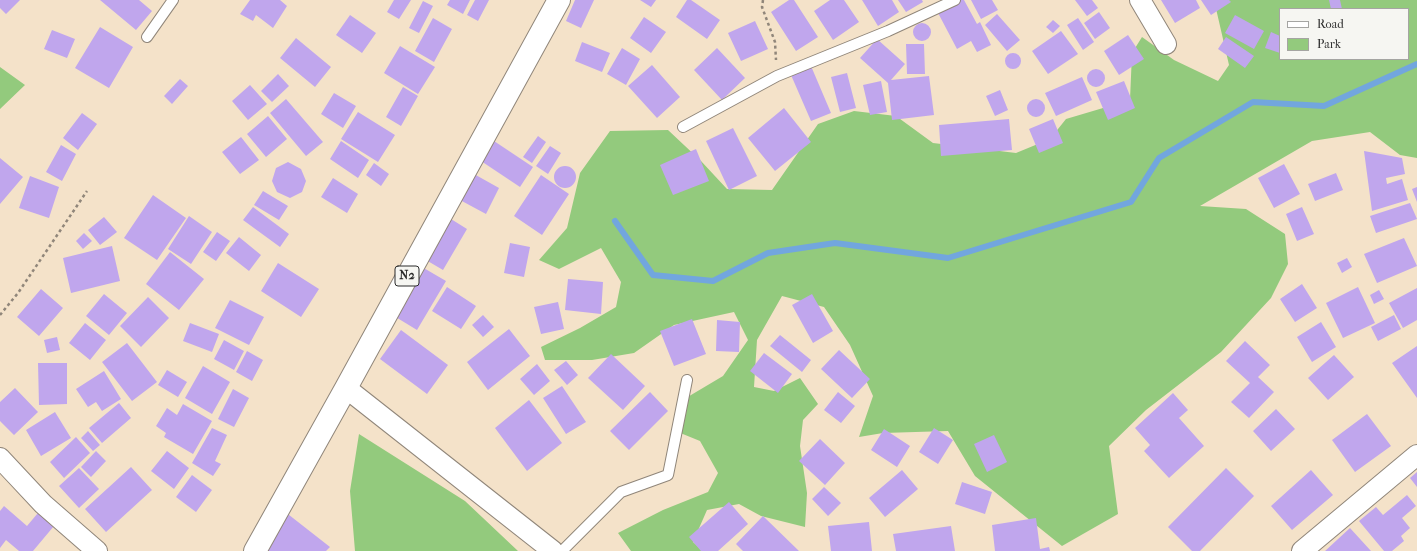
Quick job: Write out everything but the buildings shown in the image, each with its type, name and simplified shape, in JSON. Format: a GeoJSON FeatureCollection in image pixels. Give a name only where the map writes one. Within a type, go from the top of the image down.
{"type":"FeatureCollection","features":[{"type":"Feature","properties":{"kind":"highway","name":"N2"},"geometry":{"type":"LineString","coordinates":[[255,551],[559,0]]}},
{"type":"Feature","properties":{"kind":"street"},"geometry":{"type":"LineString","coordinates":[[1140,0],[1166,44]]}},
{"type":"Feature","properties":{"kind":"street"},"geometry":{"type":"LineString","coordinates":[[346,388],[553,551]]}},
{"type":"Feature","properties":{"kind":"street"},"geometry":{"type":"LineString","coordinates":[[1302,551],[1417,455]]}},
{"type":"Feature","properties":{"kind":"street"},"geometry":{"type":"LineString","coordinates":[[0,458],[43,504],[97,551]]}},
{"type":"Feature","properties":{"kind":"lane"},"geometry":{"type":"LineString","coordinates":[[147,37],[173,0]]}},
{"type":"Feature","properties":{"kind":"lane"},"geometry":{"type":"LineString","coordinates":[[682,127],[777,76],[888,31],[955,0]]}},
{"type":"Feature","properties":{"kind":"lane"},"geometry":{"type":"LineString","coordinates":[[562,551],[621,492],[668,476],[687,380]]}},
{"type":"Feature","properties":{"kind":"path"},"geometry":{"type":"LineString","coordinates":[[763,0],[762,6],[775,42],[777,76]]}},
{"type":"Feature","properties":{"kind":"path"},"geometry":{"type":"LineString","coordinates":[[0,315],[18,293],[87,191]]}},
{"type":"Feature","properties":{"kind":"green space"},"geometry":{"type":"Polygon","coordinates":[[[1214,0],[1417,0],[1417,158],[1400,155],[1370,132],[1312,141],[1200,206],[1246,209],[1285,234],[1288,264],[1271,298],[1221,352],[1146,410],[1109,446],[1118,514],[1062,546],[975,476],[948,431],[883,433],[859,437],[873,396],[850,345],[824,307],[782,296],[757,340],[754,387],[774,391],[800,378],[818,404],[803,420],[800,446],[807,493],[805,527],[761,516],[739,504],[707,510],[693,542],[703,551],[631,551],[618,533],[663,510],[708,492],[718,473],[700,441],[673,430],[686,398],[723,376],[748,340],[734,312],[674,325],[634,353],[592,360],[545,360],[541,347],[580,328],[616,307],[621,282],[601,248],[559,269],[539,260],[567,228],[580,173],[610,131],[668,130],[701,161],[727,189],[772,190],[818,124],[854,111],[896,116],[933,143],[1016,153],[1050,139],[1066,119],[1130,100],[1132,53],[1142,37],[1174,60],[1218,81],[1229,65],[1214,0]]]}},
{"type":"Feature","properties":{"kind":"green space"},"geometry":{"type":"Polygon","coordinates":[[[0,67],[25,85],[0,109],[0,67]]]}},
{"type":"Feature","properties":{"kind":"green space"},"geometry":{"type":"Polygon","coordinates":[[[359,434],[465,501],[518,551],[355,551],[350,491],[359,434]]]}},
{"type":"Feature","properties":{"kind":"waterway"},"geometry":{"type":"LineString","coordinates":[[615,221],[653,275],[713,281],[768,253],[835,243],[948,258],[1131,202],[1159,158],[1253,102],[1324,106],[1417,64]]}}]}
